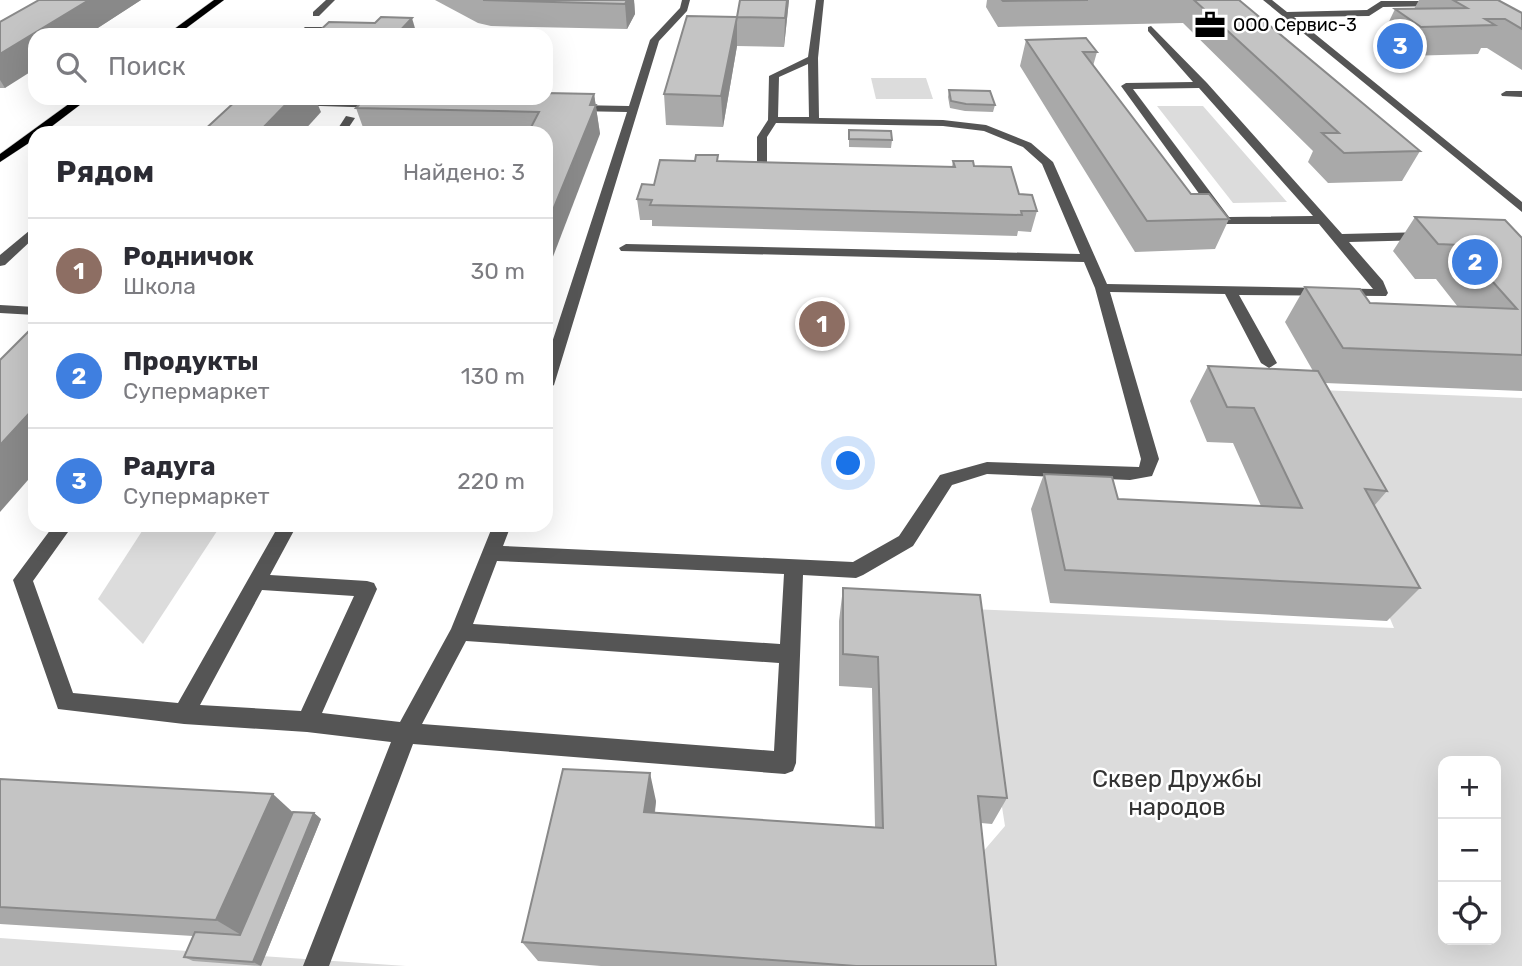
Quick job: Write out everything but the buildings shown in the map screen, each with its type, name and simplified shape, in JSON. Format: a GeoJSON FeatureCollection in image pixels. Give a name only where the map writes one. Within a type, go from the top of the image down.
{"type":"FeatureCollection","features":[{"type":"Feature","properties":{"kind":"main road"},"geometry":{"type":"LineString","coordinates":[[181,28],[220,0]]}},
{"type":"Feature","properties":{"kind":"main road"},"geometry":{"type":"LineString","coordinates":[[47,126],[75,105]]}},
{"type":"Feature","properties":{"kind":"main road"},"geometry":{"type":"LineString","coordinates":[[0,159],[28,140]]}},
{"type":"Feature","properties":{"kind":"street"},"geometry":{"type":"LineString","coordinates":[[316,14],[331,0]]}},
{"type":"Feature","properties":{"kind":"street"},"geometry":{"type":"LineString","coordinates":[[553,363],[656,40],[684,9],[687,0]]}},
{"type":"Feature","properties":{"kind":"street"},"geometry":{"type":"LineString","coordinates":[[814,121],[813,58],[820,0]]}},
{"type":"Feature","properties":{"kind":"street"},"geometry":{"type":"LineString","coordinates":[[1267,0],[1522,208]]}},
{"type":"Feature","properties":{"kind":"street"},"geometry":{"type":"LineString","coordinates":[[1285,15],[1369,13],[1381,4],[1451,3]]}},
{"type":"Feature","properties":{"kind":"street"},"geometry":{"type":"LineString","coordinates":[[1102,288],[1381,293],[1378,284],[1339,238],[1150,29]]}},
{"type":"Feature","properties":{"kind":"street"},"geometry":{"type":"LineString","coordinates":[[787,171],[761,170],[762,137],[774,120],[774,76],[813,58]]}},
{"type":"Feature","properties":{"kind":"street"},"geometry":{"type":"LineString","coordinates":[[1203,85],[1126,86],[1225,221],[1322,220]]}},
{"type":"Feature","properties":{"kind":"street"},"geometry":{"type":"LineString","coordinates":[[1506,94],[1522,94]]}},
{"type":"Feature","properties":{"kind":"street"},"geometry":{"type":"LineString","coordinates":[[568,108],[634,108]]}},
{"type":"Feature","properties":{"kind":"street"},"geometry":{"type":"LineString","coordinates":[[345,126],[351,118]]}},
{"type":"Feature","properties":{"kind":"street"},"geometry":{"type":"LineString","coordinates":[[493,553],[856,570],[906,541],[946,480],[987,468],[1130,474],[1146,472],[1150,458],[1102,288],[1047,162],[1027,145],[986,128],[943,123],[774,120]]}},
{"type":"Feature","properties":{"kind":"street"},"geometry":{"type":"LineString","coordinates":[[0,262],[28,236]]}},
{"type":"Feature","properties":{"kind":"street"},"geometry":{"type":"LineString","coordinates":[[1339,238],[1434,236]]}},
{"type":"Feature","properties":{"kind":"street"},"geometry":{"type":"LineString","coordinates":[[626,248],[1090,258]]}},
{"type":"Feature","properties":{"kind":"street"},"geometry":{"type":"LineString","coordinates":[[1230,291],[1269,363]]}},
{"type":"Feature","properties":{"kind":"street"},"geometry":{"type":"LineString","coordinates":[[0,309],[28,311]]}},
{"type":"Feature","properties":{"kind":"street"},"geometry":{"type":"LineString","coordinates":[[59,532],[23,580],[66,702],[405,733],[785,763],[794,567]]}},
{"type":"Feature","properties":{"kind":"street"},"geometry":{"type":"LineString","coordinates":[[184,714],[284,532]]}},
{"type":"Feature","properties":{"kind":"street"},"geometry":{"type":"LineString","coordinates":[[316,966],[405,733],[460,632],[500,532]]}},
{"type":"Feature","properties":{"kind":"street"},"geometry":{"type":"LineString","coordinates":[[258,582],[367,589],[307,722]]}},
{"type":"Feature","properties":{"kind":"street"},"geometry":{"type":"LineString","coordinates":[[460,632],[788,654]]}},
{"type":"Feature","properties":{"kind":"green space"},"geometry":{"type":"Polygon","coordinates":[[[871,78],[926,78],[933,99],[876,99],[871,78]]]}},
{"type":"Feature","properties":{"kind":"green space"},"geometry":{"type":"Polygon","coordinates":[[[1157,106],[1203,106],[1287,202],[1233,203],[1157,106]]]}},
{"type":"Feature","properties":{"kind":"green space","name":"Сквер Дружбы народов"},"geometry":{"type":"Polygon","coordinates":[[[1294,389],[1522,398],[1522,966],[991,966],[981,854],[1005,826],[971,609],[1394,628],[1294,389]]]}},
{"type":"Feature","properties":{"kind":"green space"},"geometry":{"type":"Polygon","coordinates":[[[141,532],[216,532],[143,644],[98,599],[141,532]]]}},
{"type":"Feature","properties":{"kind":"green space"},"geometry":{"type":"Polygon","coordinates":[[[0,938],[406,966],[0,966],[0,938]]]}},
{"type":"Feature","properties":{"kind":"place","name":"ООО Сервис-3"},"geometry":{"type":"Point","coordinates":[1210,25]}},
{"type":"Feature","properties":{"kind":"place","name":"Радуга"},"geometry":{"type":"Point","coordinates":[1400,46]}},
{"type":"Feature","properties":{"kind":"place","name":"Продукты"},"geometry":{"type":"Point","coordinates":[1475,262]}},
{"type":"Feature","properties":{"kind":"place","name":"Родничок"},"geometry":{"type":"Point","coordinates":[822,324]}}]}
